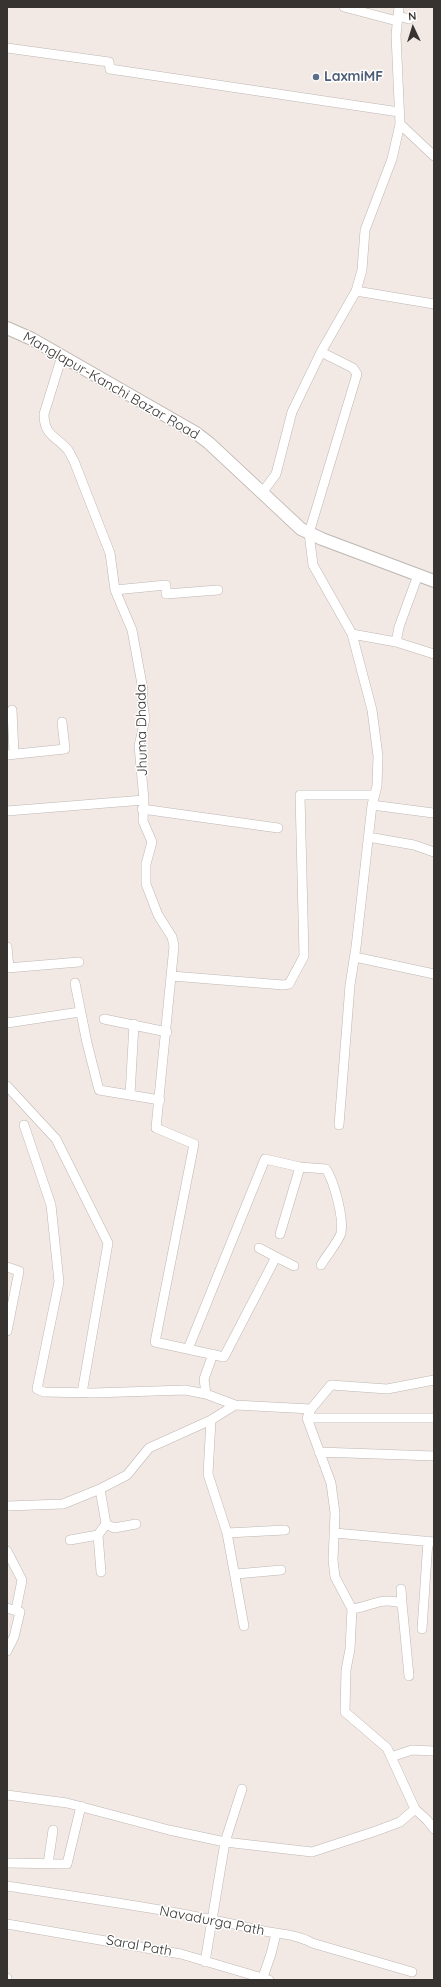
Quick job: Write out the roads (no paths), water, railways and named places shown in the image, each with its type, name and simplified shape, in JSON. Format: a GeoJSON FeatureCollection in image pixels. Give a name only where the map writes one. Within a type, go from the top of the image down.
{"type":"FeatureCollection","features":[{"type":"Feature","properties":{"kind":"street"},"geometry":{"type":"LineString","coordinates":[[344,7],[398,15],[409,19]]}},
{"type":"Feature","properties":{"kind":"street"},"geometry":{"type":"LineString","coordinates":[[262,493],[276,474],[292,412],[321,352],[356,291],[362,270],[365,230],[392,159],[400,124],[398,15]]}},
{"type":"Feature","properties":{"kind":"street"},"geometry":{"type":"LineString","coordinates":[[7,48],[109,62],[110,69],[248,89],[370,109],[399,112]]}},
{"type":"Feature","properties":{"kind":"street"},"geometry":{"type":"LineString","coordinates":[[400,124],[434,156]]}},
{"type":"Feature","properties":{"kind":"street"},"geometry":{"type":"LineString","coordinates":[[356,291],[434,304]]}},
{"type":"Feature","properties":{"kind":"street","name":"Manglapur-Kanchi Bazar Road"},"geometry":{"type":"LineString","coordinates":[[7,328],[32,339],[196,433],[209,443],[294,524],[309,533],[434,581]]}},
{"type":"Feature","properties":{"kind":"street"},"geometry":{"type":"LineString","coordinates":[[321,352],[353,368],[357,374],[309,533],[313,565],[352,634],[375,728],[378,756],[375,795],[372,804],[355,957],[350,985],[339,1125]]}},
{"type":"Feature","properties":{"kind":"street","name":"Jhuma Dhada"},"geometry":{"type":"LineString","coordinates":[[62,356],[44,414],[44,422],[50,434],[68,450],[74,461],[110,553],[115,590],[132,630],[143,690],[145,719],[139,746],[143,821],[152,842],[146,864],[146,884],[158,915],[172,937],[174,946],[167,1032],[156,1128],[194,1144],[155,1342],[188,1349]]}},
{"type":"Feature","properties":{"kind":"street"},"geometry":{"type":"LineString","coordinates":[[396,642],[399,628],[418,575]]}},
{"type":"Feature","properties":{"kind":"street"},"geometry":{"type":"LineString","coordinates":[[115,590],[166,585],[166,594],[218,590]]}},
{"type":"Feature","properties":{"kind":"street"},"geometry":{"type":"LineString","coordinates":[[352,634],[396,642],[434,654]]}},
{"type":"Feature","properties":{"kind":"street"},"geometry":{"type":"LineString","coordinates":[[12,710],[10,755],[65,749],[62,722]]}},
{"type":"Feature","properties":{"kind":"street"},"geometry":{"type":"LineString","coordinates":[[172,976],[283,985],[289,984],[304,956],[300,794],[375,795]]}},
{"type":"Feature","properties":{"kind":"street"},"geometry":{"type":"LineString","coordinates":[[7,812],[143,804],[278,828]]}},
{"type":"Feature","properties":{"kind":"street"},"geometry":{"type":"LineString","coordinates":[[372,804],[433,813]]}},
{"type":"Feature","properties":{"kind":"street"},"geometry":{"type":"LineString","coordinates":[[368,837],[414,845],[434,852]]}},
{"type":"Feature","properties":{"kind":"street"},"geometry":{"type":"LineString","coordinates":[[7,947],[8,968],[79,962]]}},
{"type":"Feature","properties":{"kind":"street"},"geometry":{"type":"LineString","coordinates":[[355,957],[434,974]]}},
{"type":"Feature","properties":{"kind":"street"},"geometry":{"type":"LineString","coordinates":[[75,983],[80,1012],[99,1090],[160,1100]]}},
{"type":"Feature","properties":{"kind":"street"},"geometry":{"type":"LineString","coordinates":[[7,1023],[80,1012]]}},
{"type":"Feature","properties":{"kind":"street"},"geometry":{"type":"LineString","coordinates":[[104,1019],[167,1032]]}},
{"type":"Feature","properties":{"kind":"street"},"geometry":{"type":"LineString","coordinates":[[130,1095],[134,1024]]}},
{"type":"Feature","properties":{"kind":"street"},"geometry":{"type":"LineString","coordinates":[[7,1086],[56,1139],[108,1243],[82,1393]]}},
{"type":"Feature","properties":{"kind":"street"},"geometry":{"type":"LineString","coordinates":[[24,1125],[51,1205],[59,1282],[37,1389],[44,1392],[82,1393],[185,1390],[206,1394],[235,1405],[309,1414],[434,1418]]}},
{"type":"Feature","properties":{"kind":"street"},"geometry":{"type":"LineString","coordinates":[[276,1256],[224,1357],[188,1349],[265,1159],[300,1167],[326,1170],[332,1178],[341,1217],[341,1233],[321,1264]]}},
{"type":"Feature","properties":{"kind":"street"},"geometry":{"type":"LineString","coordinates":[[280,1234],[300,1167]]}},
{"type":"Feature","properties":{"kind":"street"},"geometry":{"type":"LineString","coordinates":[[259,1248],[294,1266]]}},
{"type":"Feature","properties":{"kind":"street"},"geometry":{"type":"LineString","coordinates":[[7,1267],[19,1271],[7,1331]]}},
{"type":"Feature","properties":{"kind":"street"},"geometry":{"type":"LineString","coordinates":[[206,1394],[204,1379],[213,1354]]}},
{"type":"Feature","properties":{"kind":"street"},"geometry":{"type":"LineString","coordinates":[[309,1414],[331,1385],[387,1389],[434,1380]]}},
{"type":"Feature","properties":{"kind":"street"},"geometry":{"type":"LineString","coordinates":[[7,1506],[64,1504],[100,1489],[127,1475],[149,1448],[211,1420],[235,1405]]}},
{"type":"Feature","properties":{"kind":"street"},"geometry":{"type":"LineString","coordinates":[[309,1414],[319,1452],[331,1484],[335,1513],[333,1560],[335,1577],[352,1609],[350,1649],[346,1670],[345,1712],[387,1748],[415,1809],[428,1820],[434,1829]]}},
{"type":"Feature","properties":{"kind":"street"},"geometry":{"type":"LineString","coordinates":[[211,1420],[208,1474],[227,1533],[236,1574],[244,1626]]}},
{"type":"Feature","properties":{"kind":"street"},"geometry":{"type":"LineString","coordinates":[[319,1452],[434,1456]]}},
{"type":"Feature","properties":{"kind":"street"},"geometry":{"type":"LineString","coordinates":[[100,1489],[106,1524],[98,1535],[101,1572]]}},
{"type":"Feature","properties":{"kind":"street"},"geometry":{"type":"LineString","coordinates":[[106,1524],[114,1528],[136,1524]]}},
{"type":"Feature","properties":{"kind":"street"},"geometry":{"type":"LineString","coordinates":[[227,1533],[285,1530]]}},
{"type":"Feature","properties":{"kind":"street"},"geometry":{"type":"LineString","coordinates":[[335,1533],[431,1541],[422,1629]]}},
{"type":"Feature","properties":{"kind":"street"},"geometry":{"type":"LineString","coordinates":[[70,1540],[98,1535]]}},
{"type":"Feature","properties":{"kind":"street"},"geometry":{"type":"LineString","coordinates":[[7,1551],[22,1580],[12,1609],[20,1612],[16,1631],[7,1651]]}},
{"type":"Feature","properties":{"kind":"street"},"geometry":{"type":"LineString","coordinates":[[236,1574],[281,1570]]}},
{"type":"Feature","properties":{"kind":"street"},"geometry":{"type":"LineString","coordinates":[[401,1589],[409,1676]]}},
{"type":"Feature","properties":{"kind":"street"},"geometry":{"type":"LineString","coordinates":[[352,1609],[365,1607],[375,1601],[402,1603]]}},
{"type":"Feature","properties":{"kind":"street"},"geometry":{"type":"LineString","coordinates":[[391,1757],[412,1750],[434,1751]]}},
{"type":"Feature","properties":{"kind":"street"},"geometry":{"type":"LineString","coordinates":[[205,1962],[211,1918],[225,1842],[242,1789]]}},
{"type":"Feature","properties":{"kind":"street"},"geometry":{"type":"LineString","coordinates":[[7,1795],[67,1802],[169,1830],[225,1842],[312,1852],[394,1824],[415,1809]]}},
{"type":"Feature","properties":{"kind":"street"},"geometry":{"type":"LineString","coordinates":[[7,1863],[68,1864],[82,1806]]}},
{"type":"Feature","properties":{"kind":"street"},"geometry":{"type":"LineString","coordinates":[[48,1864],[53,1830]]}},
{"type":"Feature","properties":{"kind":"street","name":"Navadurga Path"},"geometry":{"type":"LineString","coordinates":[[7,1886],[211,1918],[276,1934],[303,1937],[312,1943],[412,1972]]}},
{"type":"Feature","properties":{"kind":"street","name":"Saral Path"},"geometry":{"type":"LineString","coordinates":[[7,1924],[174,1952],[265,1979]]}},
{"type":"Feature","properties":{"kind":"street"},"geometry":{"type":"LineString","coordinates":[[265,1979],[276,1934]]}},
{"type":"Feature","properties":{"kind":"place","name":"LaxmiMF"},"geometry":{"type":"Point","coordinates":[316,77]}}]}
